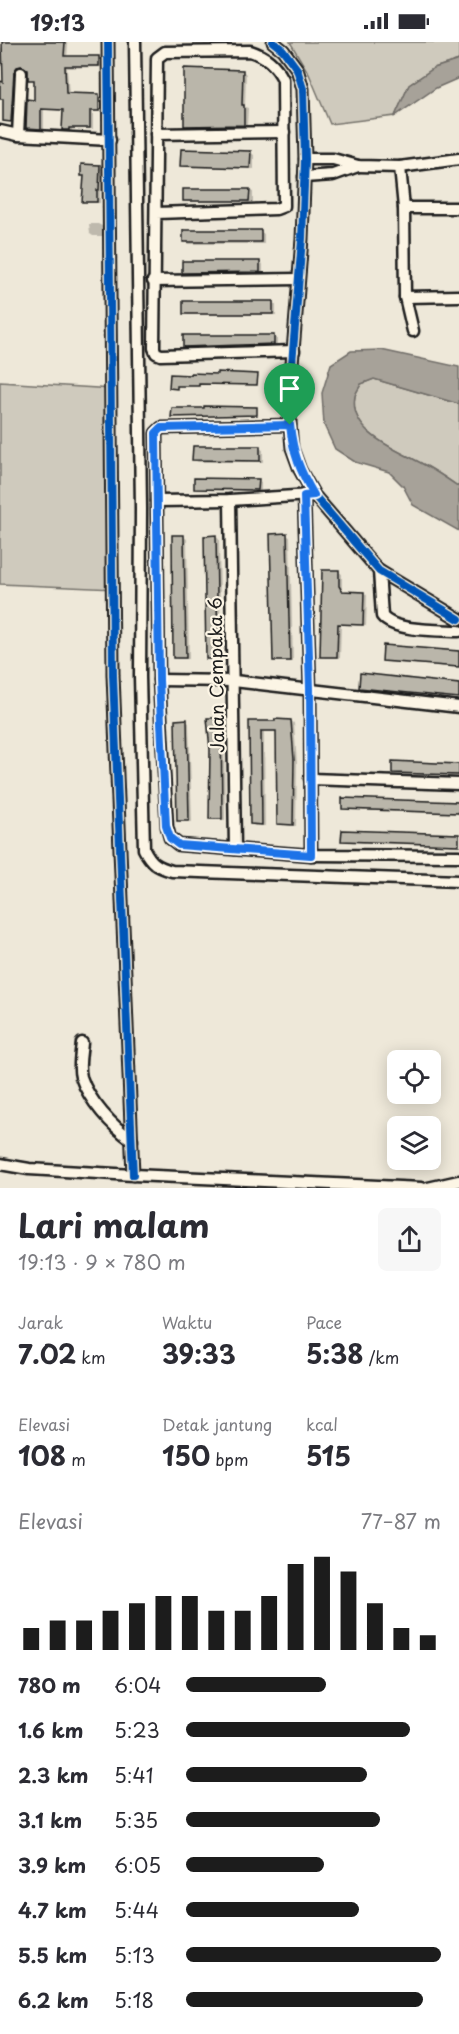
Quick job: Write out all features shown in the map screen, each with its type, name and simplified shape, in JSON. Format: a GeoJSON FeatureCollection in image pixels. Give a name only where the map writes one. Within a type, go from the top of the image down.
{"type":"FeatureCollection","features":[{"type":"Feature","properties":{"kind":"street"},"geometry":{"type":"LineString","coordinates":[[108,42],[113,675],[133,1175]]}},
{"type":"Feature","properties":{"kind":"street"},"geometry":{"type":"LineString","coordinates":[[135,42],[141,498],[140,676],[144,849],[150,860],[158,867],[172,871],[459,881]]}},
{"type":"Feature","properties":{"kind":"street"},"geometry":{"type":"LineString","coordinates":[[273,42],[284,50],[297,69],[303,88],[302,239],[290,389],[290,425],[292,448],[309,495],[311,855]]}},
{"type":"Feature","properties":{"kind":"street"},"geometry":{"type":"LineString","coordinates":[[156,213],[282,208],[285,201],[283,79],[277,69],[261,55],[250,51],[165,52],[157,58],[154,348],[156,353],[161,355],[294,351]]}},
{"type":"Feature","properties":{"kind":"street"},"geometry":{"type":"LineString","coordinates":[[18,135],[21,73]]}},
{"type":"Feature","properties":{"kind":"street"},"geometry":{"type":"LineString","coordinates":[[0,131],[18,135],[110,140]]}},
{"type":"Feature","properties":{"kind":"street"},"geometry":{"type":"LineString","coordinates":[[156,134],[284,132]]}},
{"type":"Feature","properties":{"kind":"street"},"geometry":{"type":"LineString","coordinates":[[304,159],[333,159],[358,166],[400,167],[459,159]]}},
{"type":"Feature","properties":{"kind":"street"},"geometry":{"type":"LineString","coordinates":[[304,177],[333,175],[358,166]]}},
{"type":"Feature","properties":{"kind":"street"},"geometry":{"type":"LineString","coordinates":[[400,167],[404,207],[405,297],[413,331]]}},
{"type":"Feature","properties":{"kind":"street"},"geometry":{"type":"LineString","coordinates":[[404,207],[459,208]]}},
{"type":"Feature","properties":{"kind":"street"},"geometry":{"type":"LineString","coordinates":[[153,281],[298,279]]}},
{"type":"Feature","properties":{"kind":"street"},"geometry":{"type":"LineString","coordinates":[[405,297],[459,296]]}},
{"type":"Feature","properties":{"kind":"street"},"geometry":{"type":"LineString","coordinates":[[290,425],[157,430],[156,433],[159,680],[166,826],[170,838],[179,845],[311,855],[459,856]]}},
{"type":"Feature","properties":{"kind":"street"},"geometry":{"type":"LineString","coordinates":[[157,501],[230,500],[309,495]]}},
{"type":"Feature","properties":{"kind":"street"},"geometry":{"type":"LineString","coordinates":[[309,495],[379,571],[459,619]]}},
{"type":"Feature","properties":{"kind":"street","name":"Jalan Cempaka 6"},"geometry":{"type":"LineString","coordinates":[[230,500],[235,849]]}},
{"type":"Feature","properties":{"kind":"street"},"geometry":{"type":"LineString","coordinates":[[379,571],[382,616],[386,621],[400,626],[459,631]]}},
{"type":"Feature","properties":{"kind":"street"},"geometry":{"type":"LineString","coordinates":[[159,680],[234,681],[459,707]]}},
{"type":"Feature","properties":{"kind":"street"},"geometry":{"type":"LineString","coordinates":[[310,779],[459,784]]}},
{"type":"Feature","properties":{"kind":"street"},"geometry":{"type":"LineString","coordinates":[[82,1043],[80,1069],[85,1084],[109,1121],[132,1140]]}},
{"type":"Feature","properties":{"kind":"street"},"geometry":{"type":"LineString","coordinates":[[0,1164],[29,1169],[133,1175],[422,1188]]}},
{"type":"Feature","properties":{"kind":"street"},"geometry":{"type":"LineString","coordinates":[[0,1173],[29,1169]]}},
{"type":"Feature","properties":{"kind":"street"},"geometry":{"type":"LineString","coordinates":[[428,1188],[459,1181]]}},
{"type":"Feature","properties":{"kind":"shaded area"},"geometry":{"type":"Polygon","coordinates":[[[290,42],[459,42],[459,60],[434,68],[409,85],[395,116],[330,124],[309,74],[290,42]]]}},
{"type":"Feature","properties":{"kind":"shaded area"},"geometry":{"type":"Polygon","coordinates":[[[459,60],[459,78],[436,88],[395,116],[409,85],[434,68],[459,60]]]}},
{"type":"Feature","properties":{"kind":"shaded area"},"geometry":{"type":"Polygon","coordinates":[[[381,350],[459,367],[459,404],[374,379],[361,384],[355,396],[355,409],[359,420],[375,438],[459,487],[459,531],[413,505],[403,486],[389,472],[355,462],[335,449],[324,425],[322,393],[331,364],[351,351],[381,350]]]}},
{"type":"Feature","properties":{"kind":"shaded area"},"geometry":{"type":"Polygon","coordinates":[[[374,379],[459,404],[459,487],[386,445],[366,429],[355,409],[355,396],[361,384],[374,379]]]}},
{"type":"Feature","properties":{"kind":"shaded area"},"geometry":{"type":"Polygon","coordinates":[[[0,382],[113,389],[115,589],[0,584],[0,382]]]}},
{"type":"Feature","properties":{"kind":"building"},"geometry":{"type":"Polygon","coordinates":[[[2,42],[65,42],[64,56],[99,56],[99,66],[65,66],[66,93],[99,94],[99,111],[90,111],[90,128],[62,130],[63,110],[41,109],[41,129],[26,128],[27,99],[34,100],[34,80],[28,80],[28,70],[22,66],[17,67],[14,72],[11,122],[3,121],[3,99],[0,99],[0,81],[3,82],[2,42]]]}},
{"type":"Feature","properties":{"kind":"building"},"geometry":{"type":"Polygon","coordinates":[[[184,68],[243,70],[244,125],[184,126],[184,68]]]}},
{"type":"Feature","properties":{"kind":"building"},"geometry":{"type":"Polygon","coordinates":[[[181,149],[251,151],[250,168],[180,166],[181,149]]]}},
{"type":"Feature","properties":{"kind":"building"},"geometry":{"type":"Polygon","coordinates":[[[81,164],[100,165],[97,202],[82,202],[84,176],[81,176],[81,164]]]}},
{"type":"Feature","properties":{"kind":"building"},"geometry":{"type":"Polygon","coordinates":[[[183,189],[250,189],[249,201],[183,201],[183,189]]]}},
{"type":"Feature","properties":{"kind":"building"},"geometry":{"type":"Polygon","coordinates":[[[183,230],[261,230],[261,242],[183,242],[183,230]]]}},
{"type":"Feature","properties":{"kind":"building"},"geometry":{"type":"Polygon","coordinates":[[[182,261],[260,261],[260,272],[182,273],[182,261]]]}},
{"type":"Feature","properties":{"kind":"building"},"geometry":{"type":"Polygon","coordinates":[[[183,301],[273,301],[273,314],[183,314],[183,301]]]}},
{"type":"Feature","properties":{"kind":"building"},"geometry":{"type":"Polygon","coordinates":[[[183,335],[274,335],[274,344],[183,347],[183,335]]]}},
{"type":"Feature","properties":{"kind":"building"},"geometry":{"type":"Polygon","coordinates":[[[217,372],[258,374],[257,385],[199,384],[199,386],[177,386],[177,389],[169,388],[170,374],[217,374],[217,372]]]}},
{"type":"Feature","properties":{"kind":"building"},"geometry":{"type":"Polygon","coordinates":[[[204,406],[257,407],[257,415],[171,417],[172,408],[204,408],[204,406]]]}},
{"type":"Feature","properties":{"kind":"building"},"geometry":{"type":"Polygon","coordinates":[[[193,446],[260,446],[260,461],[192,460],[193,446]]]}},
{"type":"Feature","properties":{"kind":"building"},"geometry":{"type":"Polygon","coordinates":[[[194,478],[259,479],[258,490],[194,489],[194,478]]]}},
{"type":"Feature","properties":{"kind":"building"},"geometry":{"type":"Polygon","coordinates":[[[287,533],[290,661],[273,661],[270,534],[287,533]]]}},
{"type":"Feature","properties":{"kind":"building"},"geometry":{"type":"Polygon","coordinates":[[[172,535],[184,535],[186,658],[173,658],[172,535]]]}},
{"type":"Feature","properties":{"kind":"building"},"geometry":{"type":"Polygon","coordinates":[[[216,535],[218,659],[206,659],[204,536],[216,535]]]}},
{"type":"Feature","properties":{"kind":"building"},"geometry":{"type":"Polygon","coordinates":[[[322,570],[339,570],[339,586],[342,591],[364,592],[363,625],[338,624],[337,657],[320,657],[322,570]]]}},
{"type":"Feature","properties":{"kind":"building"},"geometry":{"type":"Polygon","coordinates":[[[383,645],[459,651],[459,667],[382,661],[383,645]]]}},
{"type":"Feature","properties":{"kind":"building"},"geometry":{"type":"Polygon","coordinates":[[[360,673],[459,684],[459,698],[359,688],[360,673]]]}},
{"type":"Feature","properties":{"kind":"building"},"geometry":{"type":"Polygon","coordinates":[[[207,718],[221,718],[222,819],[209,819],[210,750],[207,718]]]}},
{"type":"Feature","properties":{"kind":"building"},"geometry":{"type":"Polygon","coordinates":[[[187,719],[189,821],[177,821],[175,720],[187,719]]]}},
{"type":"Feature","properties":{"kind":"building"},"geometry":{"type":"Polygon","coordinates":[[[275,719],[291,720],[294,760],[293,825],[277,824],[276,731],[261,731],[262,825],[250,824],[249,721],[275,721],[275,719]]]}},
{"type":"Feature","properties":{"kind":"building"},"geometry":{"type":"Polygon","coordinates":[[[392,761],[459,764],[459,775],[392,773],[392,761]]]}},
{"type":"Feature","properties":{"kind":"building"},"geometry":{"type":"Polygon","coordinates":[[[342,798],[459,802],[459,813],[342,809],[342,798]]]}},
{"type":"Feature","properties":{"kind":"building"},"geometry":{"type":"Polygon","coordinates":[[[342,830],[459,834],[459,845],[341,841],[342,830]]]}},
{"type":"Feature","properties":{"kind":"cycle path"},"geometry":{"type":"LineString","coordinates":[[108,42],[113,675],[133,1175]]}},
{"type":"Feature","properties":{"kind":"cycle path"},"geometry":{"type":"LineString","coordinates":[[273,42],[283,50],[297,69],[303,89],[305,159],[302,239],[290,389],[292,448],[300,470],[314,495],[379,571],[459,619]]}},
{"type":"Feature","properties":{"kind":"route"},"geometry":{"type":"LineString","coordinates":[[290,425],[292,448],[300,470],[314,495],[304,496],[310,689],[311,855],[179,845],[170,838],[166,826],[159,680],[156,433],[161,428],[290,425]]}}]}
